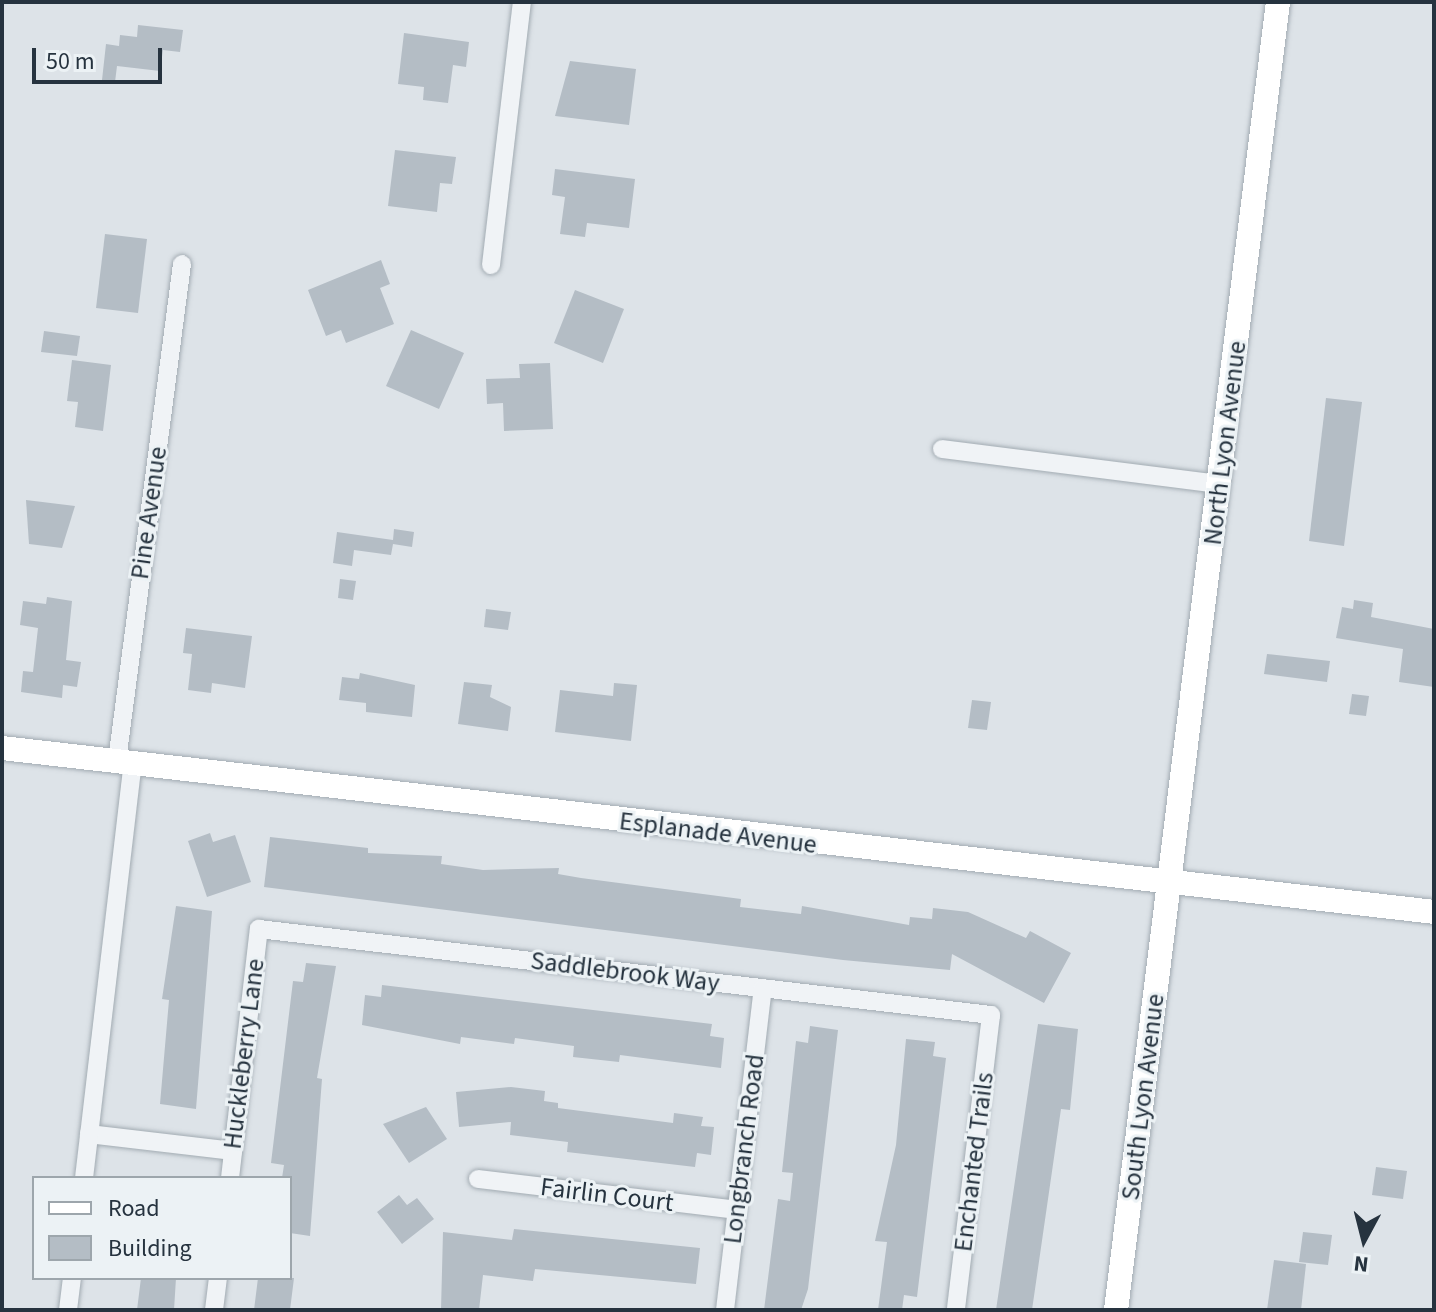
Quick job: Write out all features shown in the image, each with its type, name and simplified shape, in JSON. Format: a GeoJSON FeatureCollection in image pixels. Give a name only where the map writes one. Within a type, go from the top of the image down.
{"type":"FeatureCollection","features":[{"type":"Feature","properties":{"kind":"main road","name":"North Lyon Avenue"},"geometry":{"type":"LineString","coordinates":[[1171,885],[1278,2]]}},
{"type":"Feature","properties":{"kind":"main road","name":"Esplanade Avenue"},"geometry":{"type":"LineString","coordinates":[[2,748],[1171,885],[1434,912]]}},
{"type":"Feature","properties":{"kind":"main road","name":"South Lyon Avenue"},"geometry":{"type":"LineString","coordinates":[[1116,1310],[1171,885]]}},
{"type":"Feature","properties":{"kind":"street"},"geometry":{"type":"LineString","coordinates":[[491,265],[522,2]]}},
{"type":"Feature","properties":{"kind":"street","name":"Pine Avenue"},"geometry":{"type":"LineString","coordinates":[[84,1176],[125,762],[182,264]]}},
{"type":"Feature","properties":{"kind":"street"},"geometry":{"type":"LineString","coordinates":[[942,449],[1220,484]]}},
{"type":"Feature","properties":{"kind":"street","name":"Saddlebrook Way"},"geometry":{"type":"LineString","coordinates":[[259,929],[991,1015]]}},
{"type":"Feature","properties":{"kind":"street","name":"Huckleberry Lane"},"geometry":{"type":"LineString","coordinates":[[230,1176],[259,929]]}},
{"type":"Feature","properties":{"kind":"street","name":"Longbranch Road"},"geometry":{"type":"LineString","coordinates":[[725,1310],[763,988]]}},
{"type":"Feature","properties":{"kind":"street","name":"Enchanted Trails"},"geometry":{"type":"LineString","coordinates":[[956,1310],[991,1015]]}},
{"type":"Feature","properties":{"kind":"street"},"geometry":{"type":"LineString","coordinates":[[89,1134],[233,1151]]}},
{"type":"Feature","properties":{"kind":"street","name":"Fairlin Court"},"geometry":{"type":"LineString","coordinates":[[478,1179],[737,1210]]}},
{"type":"Feature","properties":{"kind":"street"},"geometry":{"type":"LineString","coordinates":[[68,1310],[72,1280]]}},
{"type":"Feature","properties":{"kind":"street"},"geometry":{"type":"LineString","coordinates":[[214,1310],[218,1280]]}},
{"type":"Feature","properties":{"kind":"building"},"geometry":{"type":"Polygon","coordinates":[[[138,25],[183,30],[180,52],[163,50],[160,71],[117,66],[115,82],[102,80],[106,44],[119,46],[120,35],[137,37],[138,25]]]}},
{"type":"Feature","properties":{"kind":"building"},"geometry":{"type":"Polygon","coordinates":[[[404,33],[469,42],[466,67],[453,65],[448,103],[423,100],[424,87],[398,84],[404,33]]]}},
{"type":"Feature","properties":{"kind":"building"},"geometry":{"type":"Polygon","coordinates":[[[570,61],[636,69],[629,125],[555,116],[570,61]]]}},
{"type":"Feature","properties":{"kind":"building"},"geometry":{"type":"Polygon","coordinates":[[[395,150],[456,157],[452,184],[440,183],[437,212],[388,206],[395,150]]]}},
{"type":"Feature","properties":{"kind":"building"},"geometry":{"type":"Polygon","coordinates":[[[555,169],[635,179],[629,228],[587,223],[585,237],[560,234],[565,197],[552,195],[555,169]]]}},
{"type":"Feature","properties":{"kind":"building"},"geometry":{"type":"Polygon","coordinates":[[[105,234],[147,239],[138,313],[96,308],[105,234]]]}},
{"type":"Feature","properties":{"kind":"building"},"geometry":{"type":"Polygon","coordinates":[[[381,260],[390,284],[380,288],[394,324],[346,343],[341,330],[326,336],[308,290],[381,260]]]}},
{"type":"Feature","properties":{"kind":"building"},"geometry":{"type":"Polygon","coordinates":[[[575,290],[624,309],[603,363],[554,343],[575,290]]]}},
{"type":"Feature","properties":{"kind":"building"},"geometry":{"type":"Polygon","coordinates":[[[411,330],[464,353],[439,409],[386,386],[411,330]]]}},
{"type":"Feature","properties":{"kind":"building"},"geometry":{"type":"Polygon","coordinates":[[[44,331],[80,336],[77,356],[41,352],[44,331]]]}},
{"type":"Feature","properties":{"kind":"building"},"geometry":{"type":"Polygon","coordinates":[[[72,360],[111,365],[103,431],[75,427],[78,402],[67,401],[72,360]]]}},
{"type":"Feature","properties":{"kind":"building"},"geometry":{"type":"Polygon","coordinates":[[[550,363],[553,429],[504,431],[503,403],[487,404],[486,379],[520,378],[519,364],[550,363]]]}},
{"type":"Feature","properties":{"kind":"building"},"geometry":{"type":"Polygon","coordinates":[[[1326,398],[1362,402],[1344,546],[1309,541],[1326,398]]]}},
{"type":"Feature","properties":{"kind":"building"},"geometry":{"type":"Polygon","coordinates":[[[26,500],[75,506],[62,548],[29,544],[26,500]]]}},
{"type":"Feature","properties":{"kind":"building"},"geometry":{"type":"Polygon","coordinates":[[[394,529],[414,532],[412,547],[393,544],[391,555],[354,550],[352,566],[333,563],[337,532],[393,540],[394,529]]]}},
{"type":"Feature","properties":{"kind":"building"},"geometry":{"type":"Polygon","coordinates":[[[340,579],[356,581],[353,600],[338,598],[340,579]]]}},
{"type":"Feature","properties":{"kind":"building"},"geometry":{"type":"Polygon","coordinates":[[[47,597],[72,601],[66,660],[81,662],[77,687],[63,685],[62,698],[21,692],[23,671],[33,672],[38,628],[20,625],[23,601],[46,604],[47,597]]]}},
{"type":"Feature","properties":{"kind":"building"},"geometry":{"type":"Polygon","coordinates":[[[1354,600],[1373,603],[1371,617],[1434,629],[1434,687],[1399,682],[1403,649],[1336,638],[1342,607],[1353,609],[1354,600]]]}},
{"type":"Feature","properties":{"kind":"building"},"geometry":{"type":"Polygon","coordinates":[[[486,609],[511,612],[508,630],[484,627],[486,609]]]}},
{"type":"Feature","properties":{"kind":"building"},"geometry":{"type":"Polygon","coordinates":[[[186,628],[252,636],[245,688],[212,683],[211,693],[188,690],[192,654],[183,653],[186,628]]]}},
{"type":"Feature","properties":{"kind":"building"},"geometry":{"type":"Polygon","coordinates":[[[1267,654],[1330,661],[1327,682],[1264,674],[1267,654]]]}},
{"type":"Feature","properties":{"kind":"building"},"geometry":{"type":"Polygon","coordinates":[[[360,673],[415,685],[412,717],[366,712],[366,703],[339,700],[342,677],[359,679],[360,673]]]}},
{"type":"Feature","properties":{"kind":"building"},"geometry":{"type":"Polygon","coordinates":[[[464,682],[492,685],[490,697],[511,707],[508,731],[458,724],[464,682]]]}},
{"type":"Feature","properties":{"kind":"building"},"geometry":{"type":"Polygon","coordinates":[[[614,683],[637,685],[631,741],[555,732],[560,690],[613,696],[614,683]]]}},
{"type":"Feature","properties":{"kind":"building"},"geometry":{"type":"Polygon","coordinates":[[[1352,694],[1369,696],[1366,716],[1349,714],[1352,694]]]}},
{"type":"Feature","properties":{"kind":"building"},"geometry":{"type":"Polygon","coordinates":[[[972,700],[991,702],[987,730],[968,728],[972,700]]]}},
{"type":"Feature","properties":{"kind":"building"},"geometry":{"type":"Polygon","coordinates":[[[210,833],[213,842],[235,835],[251,882],[207,897],[188,841],[210,833]]]}},
{"type":"Feature","properties":{"kind":"building"},"geometry":{"type":"Polygon","coordinates":[[[270,837],[368,848],[368,853],[442,856],[441,864],[483,870],[559,868],[558,874],[741,899],[740,907],[801,914],[802,906],[909,925],[910,917],[932,919],[933,908],[968,912],[1026,938],[1030,931],[1071,953],[1044,1003],[952,954],[950,970],[843,960],[264,887],[270,837]]]}},
{"type":"Feature","properties":{"kind":"building"},"geometry":{"type":"Polygon","coordinates":[[[176,906],[212,911],[196,1109],[160,1104],[169,1000],[162,999],[176,906]]]}},
{"type":"Feature","properties":{"kind":"building"},"geometry":{"type":"Polygon","coordinates":[[[306,963],[336,966],[317,1078],[322,1079],[310,1236],[292,1233],[292,1176],[282,1176],[284,1165],[271,1163],[293,981],[303,982],[306,963]]]}},
{"type":"Feature","properties":{"kind":"building"},"geometry":{"type":"Polygon","coordinates":[[[382,985],[712,1024],[710,1036],[724,1038],[721,1068],[620,1055],[619,1062],[573,1057],[574,1046],[515,1038],[514,1044],[461,1037],[460,1044],[362,1025],[365,995],[381,997],[382,985]]]}},
{"type":"Feature","properties":{"kind":"building"},"geometry":{"type":"Polygon","coordinates":[[[1038,1024],[1078,1029],[1070,1110],[1061,1109],[1032,1310],[996,1310],[1038,1024]]]}},
{"type":"Feature","properties":{"kind":"building"},"geometry":{"type":"Polygon","coordinates":[[[810,1026],[838,1030],[808,1289],[801,1310],[764,1310],[778,1199],[790,1201],[793,1173],[782,1172],[796,1041],[808,1043],[810,1026]]]}},
{"type":"Feature","properties":{"kind":"building"},"geometry":{"type":"Polygon","coordinates":[[[906,1039],[935,1042],[933,1056],[946,1058],[917,1297],[904,1295],[902,1310],[878,1310],[887,1242],[875,1241],[896,1145],[906,1039]]]}},
{"type":"Feature","properties":{"kind":"building"},"geometry":{"type":"Polygon","coordinates":[[[511,1087],[545,1091],[544,1101],[558,1103],[558,1108],[673,1123],[674,1113],[703,1117],[701,1126],[714,1127],[711,1155],[697,1153],[695,1167],[567,1152],[568,1142],[510,1135],[511,1122],[459,1127],[456,1092],[511,1087]]]}},
{"type":"Feature","properties":{"kind":"building"},"geometry":{"type":"Polygon","coordinates":[[[426,1107],[447,1139],[409,1163],[383,1124],[426,1107]]]}},
{"type":"Feature","properties":{"kind":"building"},"geometry":{"type":"Polygon","coordinates":[[[1376,1167],[1407,1171],[1403,1199],[1372,1195],[1376,1167]]]}},
{"type":"Feature","properties":{"kind":"building"},"geometry":{"type":"Polygon","coordinates":[[[399,1195],[407,1205],[417,1198],[434,1219],[402,1244],[377,1212],[399,1195]]]}},
{"type":"Feature","properties":{"kind":"building"},"geometry":{"type":"Polygon","coordinates":[[[514,1229],[700,1248],[696,1284],[535,1269],[533,1281],[483,1275],[479,1310],[441,1310],[443,1232],[512,1240],[514,1229]]]}},
{"type":"Feature","properties":{"kind":"building"},"geometry":{"type":"Polygon","coordinates":[[[1303,1232],[1332,1235],[1328,1265],[1299,1262],[1303,1232]]]}},
{"type":"Feature","properties":{"kind":"building"},"geometry":{"type":"Polygon","coordinates":[[[1274,1260],[1306,1264],[1301,1310],[1267,1310],[1274,1260]]]}},
{"type":"Feature","properties":{"kind":"building"},"geometry":{"type":"Polygon","coordinates":[[[294,1278],[290,1310],[254,1310],[258,1280],[294,1278]]]}},
{"type":"Feature","properties":{"kind":"building"},"geometry":{"type":"Polygon","coordinates":[[[141,1280],[176,1280],[174,1310],[137,1310],[141,1280]]]}}]}
